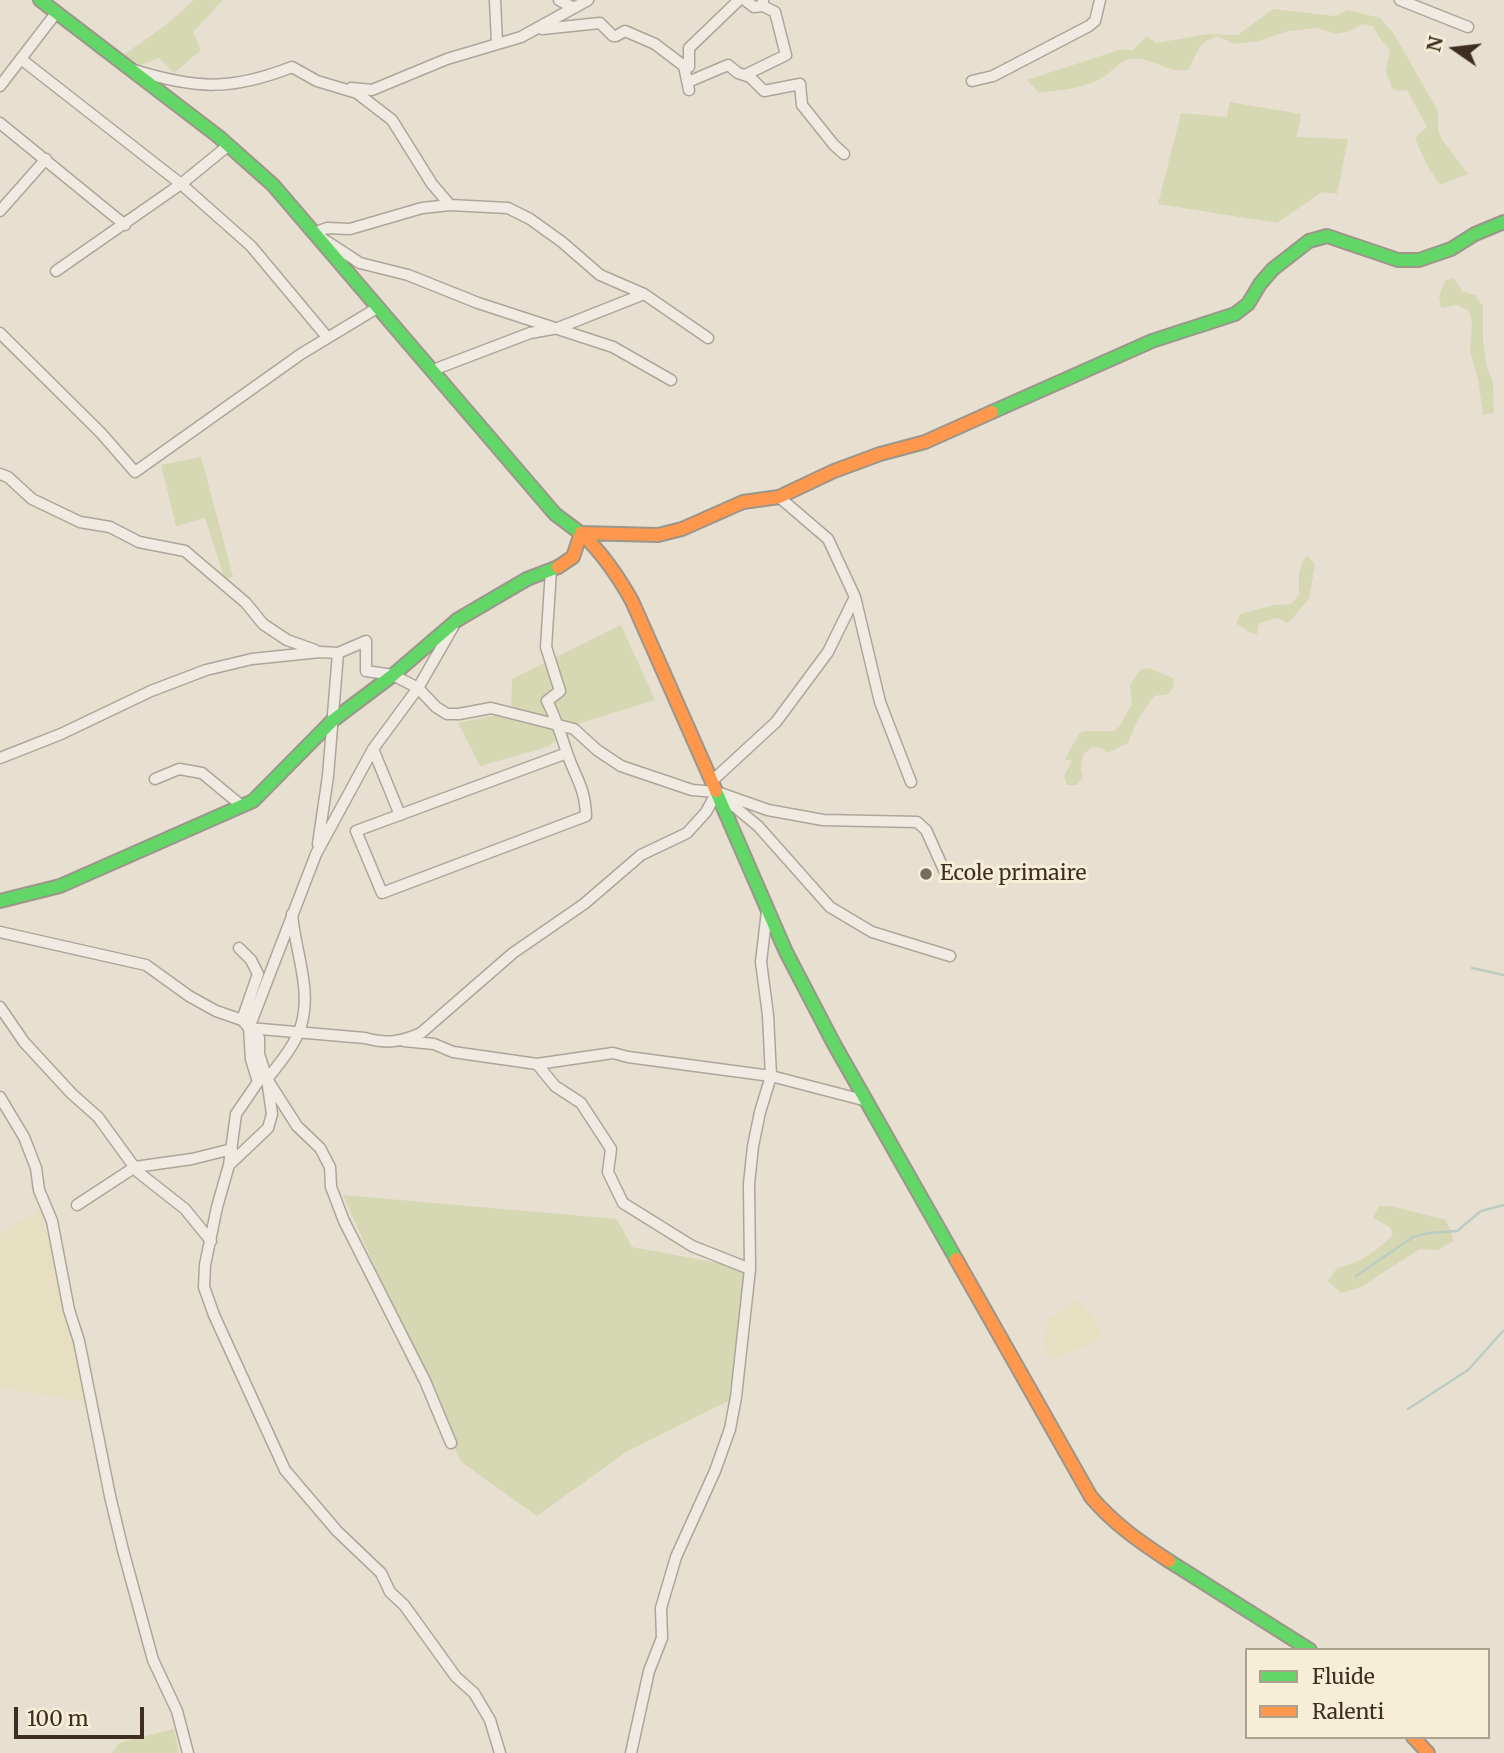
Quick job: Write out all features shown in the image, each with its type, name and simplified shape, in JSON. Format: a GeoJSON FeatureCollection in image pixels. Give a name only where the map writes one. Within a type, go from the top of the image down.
{"type":"FeatureCollection","features":[{"type":"Feature","properties":{"kind":"street"},"geometry":{"type":"LineString","coordinates":[[40,0],[229,145],[273,185],[555,513],[602,553],[632,601],[767,911],[834,1044],[1093,1500],[1107,1516],[1138,1541],[1307,1648]]}},
{"type":"Feature","properties":{"kind":"street"},"geometry":{"type":"LineString","coordinates":[[495,0],[497,43]]}},
{"type":"Feature","properties":{"kind":"street"},"geometry":{"type":"LineString","coordinates":[[559,0],[572,8]]}},
{"type":"Feature","properties":{"kind":"street"},"geometry":{"type":"LineString","coordinates":[[333,86],[372,90],[412,72],[538,30],[588,0]]}},
{"type":"Feature","properties":{"kind":"street"},"geometry":{"type":"LineString","coordinates":[[739,0],[689,48],[688,86],[728,65],[750,77],[764,91],[800,84],[802,105],[834,145],[844,153]]}},
{"type":"Feature","properties":{"kind":"street"},"geometry":{"type":"LineString","coordinates":[[745,0],[754,7],[763,3],[775,12],[786,55],[745,75]]}},
{"type":"Feature","properties":{"kind":"street"},"geometry":{"type":"LineString","coordinates":[[972,81],[993,76],[1089,26],[1095,21],[1100,0]]}},
{"type":"Feature","properties":{"kind":"street"},"geometry":{"type":"LineString","coordinates":[[1400,0],[1468,27]]}},
{"type":"Feature","properties":{"kind":"street"},"geometry":{"type":"LineString","coordinates":[[0,86],[56,12]]}},
{"type":"Feature","properties":{"kind":"street"},"geometry":{"type":"LineString","coordinates":[[538,30],[600,23],[613,36],[625,31],[654,44],[687,66],[717,70]]}},
{"type":"Feature","properties":{"kind":"street"},"geometry":{"type":"LineString","coordinates":[[21,59],[181,184],[251,246],[327,337]]}},
{"type":"Feature","properties":{"kind":"street"},"geometry":{"type":"LineString","coordinates":[[130,69],[173,82],[222,85],[253,80],[292,67],[317,81],[357,93],[393,121],[432,184],[450,205]]}},
{"type":"Feature","properties":{"kind":"street"},"geometry":{"type":"LineString","coordinates":[[0,123],[125,225]]}},
{"type":"Feature","properties":{"kind":"street"},"geometry":{"type":"LineString","coordinates":[[56,271],[125,225],[229,145]]}},
{"type":"Feature","properties":{"kind":"street"},"geometry":{"type":"LineString","coordinates":[[0,211],[46,159]]}},
{"type":"Feature","properties":{"kind":"street"},"geometry":{"type":"LineString","coordinates":[[314,233],[327,228],[350,229],[422,208],[450,205],[508,208],[551,234],[600,275],[644,294],[708,338]]}},
{"type":"Feature","properties":{"kind":"street"},"geometry":{"type":"LineString","coordinates":[[581,533],[659,535],[682,529],[743,502],[779,497],[834,471],[880,454],[925,442],[1152,341],[1235,314],[1248,304],[1273,269],[1309,241],[1327,236],[1398,260],[1419,260],[1451,249],[1504,222]]}},
{"type":"Feature","properties":{"kind":"street"},"geometry":{"type":"LineString","coordinates":[[314,233],[360,263],[408,275],[478,303],[613,346],[671,380]]}},
{"type":"Feature","properties":{"kind":"street"},"geometry":{"type":"LineString","coordinates":[[433,370],[530,333],[558,328],[644,294]]}},
{"type":"Feature","properties":{"kind":"street"},"geometry":{"type":"LineString","coordinates":[[0,333],[101,433],[135,472],[301,354],[377,308]]}},
{"type":"Feature","properties":{"kind":"street"},"geometry":{"type":"LineString","coordinates":[[0,474],[8,477],[32,499],[80,522],[110,527],[139,542],[185,551],[246,603],[263,624],[287,640],[320,652]]}},
{"type":"Feature","properties":{"kind":"street"},"geometry":{"type":"LineString","coordinates":[[779,497],[828,539],[855,597],[880,702],[911,782]]}},
{"type":"Feature","properties":{"kind":"street"},"geometry":{"type":"LineString","coordinates":[[0,901],[60,886],[253,801],[332,721],[393,675],[457,620],[527,579],[563,565],[573,557],[581,533]]}},
{"type":"Feature","properties":{"kind":"street"},"geometry":{"type":"LineString","coordinates":[[551,570],[546,647],[560,691],[547,701],[586,795],[586,816],[382,893],[356,831],[567,753]]}},
{"type":"Feature","properties":{"kind":"street"},"geometry":{"type":"LineString","coordinates":[[403,1041],[421,1033],[513,953],[584,904],[641,855],[687,833],[706,812],[715,787],[776,722],[828,652],[855,597]]}},
{"type":"Feature","properties":{"kind":"street"},"geometry":{"type":"LineString","coordinates":[[246,1024],[316,854],[373,750],[418,688],[457,620]]}},
{"type":"Feature","properties":{"kind":"street"},"geometry":{"type":"LineString","coordinates":[[0,758],[13,755],[151,691],[206,670],[253,659],[320,652],[338,653],[366,641],[366,671],[393,675],[418,688],[436,707],[447,714],[491,708],[574,729],[597,750],[621,766],[692,790],[715,787],[768,810],[823,820],[917,822],[926,830],[944,870]]}},
{"type":"Feature","properties":{"kind":"street"},"geometry":{"type":"LineString","coordinates":[[316,854],[328,776],[338,653]]}},
{"type":"Feature","properties":{"kind":"street"},"geometry":{"type":"LineString","coordinates":[[373,750],[400,815]]}},
{"type":"Feature","properties":{"kind":"street"},"geometry":{"type":"LineString","coordinates":[[155,779],[179,769],[202,773],[242,806]]}},
{"type":"Feature","properties":{"kind":"street"},"geometry":{"type":"LineString","coordinates":[[715,787],[758,826],[830,907],[872,932],[950,956]]}},
{"type":"Feature","properties":{"kind":"street"},"geometry":{"type":"LineString","coordinates":[[631,1753],[649,1671],[662,1638],[661,1608],[676,1557],[715,1471],[730,1429],[736,1397],[750,1269],[749,1184],[760,1112],[771,1076],[768,1015],[761,962],[767,911]]}},
{"type":"Feature","properties":{"kind":"street"},"geometry":{"type":"LineString","coordinates":[[267,1079],[299,1033],[306,1000],[292,914]]}},
{"type":"Feature","properties":{"kind":"street"},"geometry":{"type":"LineString","coordinates":[[0,932],[146,965],[189,996],[246,1024],[299,1033],[365,1038],[384,1043],[403,1041],[434,1044],[453,1052],[537,1064],[613,1053],[771,1076],[867,1101]]}},
{"type":"Feature","properties":{"kind":"street"},"geometry":{"type":"LineString","coordinates":[[239,948],[251,960],[258,974],[246,1024],[251,1059],[258,1082],[236,1114],[229,1165],[222,1184],[205,1265],[204,1287],[214,1315],[285,1470],[337,1531],[381,1573],[390,1592],[404,1605],[456,1677],[474,1693],[490,1720],[499,1753]]}},
{"type":"Feature","properties":{"kind":"street"},"geometry":{"type":"LineString","coordinates":[[0,1007],[24,1042],[72,1094],[98,1117],[135,1167],[193,1216],[211,1241]]}},
{"type":"Feature","properties":{"kind":"street"},"geometry":{"type":"LineString","coordinates":[[229,1165],[268,1128],[272,1114],[267,1079],[259,1054],[259,1038],[246,1024]]}},
{"type":"Feature","properties":{"kind":"street"},"geometry":{"type":"LineString","coordinates":[[537,1064],[555,1086],[581,1103],[611,1149],[608,1172],[623,1203],[692,1246],[750,1269]]}},
{"type":"Feature","properties":{"kind":"street"},"geometry":{"type":"LineString","coordinates":[[267,1079],[297,1126],[320,1148],[330,1167],[331,1187],[344,1221],[419,1369],[451,1443]]}},
{"type":"Feature","properties":{"kind":"street"},"geometry":{"type":"LineString","coordinates":[[0,1097],[24,1137],[36,1168],[39,1190],[52,1221],[122,1550],[153,1660],[177,1711],[188,1753]]}},
{"type":"Feature","properties":{"kind":"street"},"geometry":{"type":"LineString","coordinates":[[77,1205],[135,1167],[192,1159],[232,1149]]}},
{"type":"Feature","properties":{"kind":"street"},"geometry":{"type":"LineString","coordinates":[[1415,1739],[1428,1753]]}},
{"type":"Feature","properties":{"kind":"shaded area"},"geometry":{"type":"Polygon","coordinates":[[[41,1209],[88,1402],[0,1388],[0,1233],[41,1209]]]}},
{"type":"Feature","properties":{"kind":"shaded area"},"geometry":{"type":"Polygon","coordinates":[[[1076,1300],[1096,1321],[1102,1339],[1053,1359],[1043,1345],[1049,1319],[1076,1300]]]}},
{"type":"Feature","properties":{"kind":"green space"},"geometry":{"type":"Polygon","coordinates":[[[194,0],[223,0],[193,32],[201,50],[174,73],[159,58],[130,69],[118,59],[167,24],[194,0]]]}},
{"type":"Feature","properties":{"kind":"green space"},"geometry":{"type":"Polygon","coordinates":[[[1273,9],[1335,16],[1348,10],[1380,18],[1394,34],[1438,111],[1441,138],[1468,174],[1440,185],[1436,179],[1415,138],[1427,127],[1407,90],[1398,91],[1392,88],[1386,72],[1390,50],[1373,26],[1362,24],[1348,32],[1336,34],[1317,28],[1289,31],[1258,41],[1233,44],[1217,36],[1201,46],[1188,70],[1180,71],[1137,58],[1130,59],[1098,80],[1062,90],[1039,93],[1027,80],[1119,50],[1133,50],[1147,36],[1156,43],[1208,34],[1238,35],[1273,9]]]}},
{"type":"Feature","properties":{"kind":"green space"},"geometry":{"type":"Polygon","coordinates":[[[1230,102],[1301,114],[1297,137],[1348,139],[1337,194],[1322,192],[1277,223],[1158,204],[1181,113],[1227,117],[1230,102]]]}},
{"type":"Feature","properties":{"kind":"green space"},"geometry":{"type":"Polygon","coordinates":[[[1454,278],[1463,292],[1475,295],[1483,306],[1483,341],[1487,368],[1493,382],[1494,413],[1483,415],[1478,379],[1470,351],[1472,324],[1469,311],[1457,305],[1441,308],[1439,296],[1445,281],[1454,278]]]}},
{"type":"Feature","properties":{"kind":"green space"},"geometry":{"type":"Polygon","coordinates":[[[201,457],[233,576],[225,580],[205,518],[176,526],[161,465],[201,457]]]}},
{"type":"Feature","properties":{"kind":"green space"},"geometry":{"type":"Polygon","coordinates":[[[1308,556],[1315,565],[1309,599],[1288,623],[1278,618],[1259,623],[1257,634],[1250,633],[1236,623],[1240,614],[1274,605],[1291,604],[1299,595],[1299,574],[1303,560],[1308,556]]]}},
{"type":"Feature","properties":{"kind":"green space"},"geometry":{"type":"Polygon","coordinates":[[[621,625],[655,700],[568,727],[550,746],[480,766],[458,723],[511,712],[512,679],[621,625]]]}},
{"type":"Feature","properties":{"kind":"green space"},"geometry":{"type":"Polygon","coordinates":[[[1150,668],[1174,679],[1173,687],[1168,694],[1154,696],[1137,721],[1128,743],[1107,753],[1101,748],[1093,747],[1083,754],[1083,776],[1077,785],[1067,785],[1064,776],[1072,761],[1065,759],[1079,734],[1084,731],[1113,731],[1119,727],[1132,704],[1130,685],[1141,669],[1150,668]]]}},
{"type":"Feature","properties":{"kind":"green space"},"geometry":{"type":"Polygon","coordinates":[[[343,1195],[617,1219],[632,1247],[750,1269],[736,1397],[626,1452],[537,1516],[461,1462],[343,1195]]]}},
{"type":"Feature","properties":{"kind":"green space"},"geometry":{"type":"Polygon","coordinates":[[[1379,1206],[1391,1206],[1446,1220],[1454,1241],[1437,1250],[1420,1249],[1359,1288],[1341,1293],[1328,1281],[1337,1268],[1368,1256],[1393,1234],[1390,1227],[1373,1218],[1379,1206]]]}},
{"type":"Feature","properties":{"kind":"green space"},"geometry":{"type":"Polygon","coordinates":[[[174,1729],[179,1753],[112,1753],[119,1743],[174,1729]]]}},
{"type":"Feature","properties":{"kind":"waterway"},"geometry":{"type":"LineString","coordinates":[[1472,968],[1504,975]]}},
{"type":"Feature","properties":{"kind":"waterway"},"geometry":{"type":"LineString","coordinates":[[1356,1276],[1413,1237],[1457,1231],[1481,1211],[1504,1205]]}},
{"type":"Feature","properties":{"kind":"waterway"},"geometry":{"type":"LineString","coordinates":[[1408,1409],[1468,1370],[1504,1330]]}},
{"type":"Feature","properties":{"kind":"traffic: fast"},"geometry":{"type":"LineString","coordinates":[[40,0],[219,137],[273,185],[555,514],[583,535]]}},
{"type":"Feature","properties":{"kind":"traffic: fast"},"geometry":{"type":"LineString","coordinates":[[992,412],[1152,341],[1235,314],[1248,304],[1273,269],[1309,241],[1327,236],[1398,260],[1419,260],[1451,249],[1475,234],[1504,222]]}},
{"type":"Feature","properties":{"kind":"traffic: fast"},"geometry":{"type":"LineString","coordinates":[[0,901],[60,886],[253,801],[332,721],[393,675],[457,620],[527,579],[558,567]]}},
{"type":"Feature","properties":{"kind":"traffic: fast"},"geometry":{"type":"LineString","coordinates":[[716,791],[786,952],[834,1044],[956,1259]]}},
{"type":"Feature","properties":{"kind":"traffic: fast"},"geometry":{"type":"LineString","coordinates":[[1169,1561],[1307,1648]]}},
{"type":"Feature","properties":{"kind":"traffic: slow"},"geometry":{"type":"LineString","coordinates":[[558,567],[573,557],[581,533],[658,535],[682,529],[743,502],[779,497],[834,471],[880,454],[925,442],[992,412]]}},
{"type":"Feature","properties":{"kind":"traffic: slow"},"geometry":{"type":"LineString","coordinates":[[583,535],[610,566],[632,601],[716,791]]}},
{"type":"Feature","properties":{"kind":"traffic: slow"},"geometry":{"type":"LineString","coordinates":[[956,1259],[1091,1497],[1128,1532],[1169,1561]]}},
{"type":"Feature","properties":{"kind":"traffic: slow"},"geometry":{"type":"LineString","coordinates":[[1415,1739],[1428,1753]]}},
{"type":"Feature","properties":{"kind":"place","name":"Ecole primaire"},"geometry":{"type":"Point","coordinates":[926,874]}}]}
